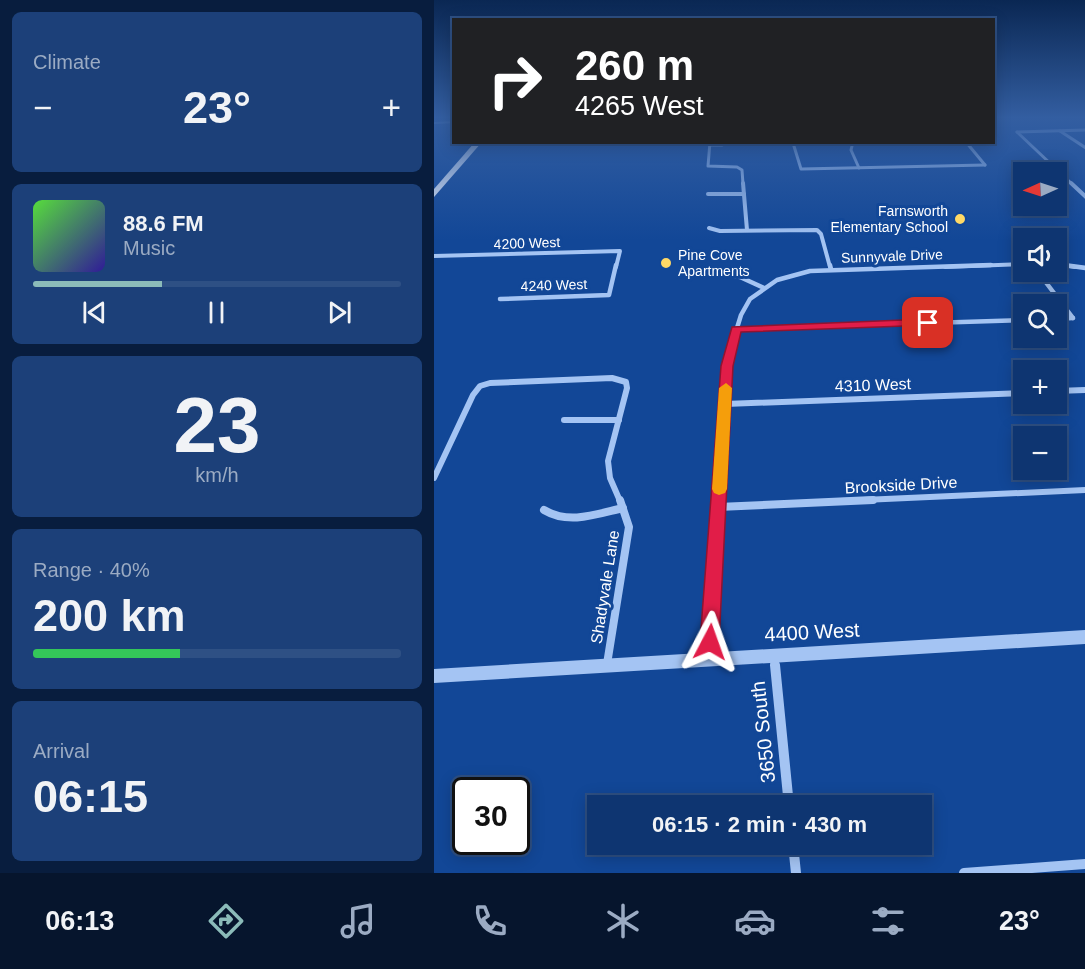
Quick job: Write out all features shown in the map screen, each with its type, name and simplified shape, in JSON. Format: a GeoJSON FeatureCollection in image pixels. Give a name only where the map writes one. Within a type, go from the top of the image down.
{"type":"FeatureCollection","features":[{"type":"Feature","properties":{"kind":"main road"},"geometry":{"type":"LineString","coordinates":[[434,194],[464,159]]}},
{"type":"Feature","properties":{"kind":"street"},"geometry":{"type":"LineString","coordinates":[[709,159],[709,166],[742,169],[747,230]]}},
{"type":"Feature","properties":{"kind":"street"},"geometry":{"type":"LineString","coordinates":[[798,159],[801,169],[985,165],[980,159]]}},
{"type":"Feature","properties":{"kind":"street"},"geometry":{"type":"LineString","coordinates":[[855,159],[859,168]]}},
{"type":"Feature","properties":{"kind":"street"},"geometry":{"type":"LineString","coordinates":[[1045,159],[1085,197]]}},
{"type":"Feature","properties":{"kind":"street"},"geometry":{"type":"LineString","coordinates":[[708,194],[744,194]]}},
{"type":"Feature","properties":{"kind":"street"},"geometry":{"type":"LineString","coordinates":[[709,228],[720,231],[817,230],[822,236],[831,269]]}},
{"type":"Feature","properties":{"kind":"street","name":"4200 West"},"geometry":{"type":"LineString","coordinates":[[434,256],[620,251],[609,295]]}},
{"type":"Feature","properties":{"kind":"street","name":"Sunnyvale Drive"},"geometry":{"type":"LineString","coordinates":[[708,660],[728,359],[746,304],[764,288],[792,275],[831,269],[1013,264]]}},
{"type":"Feature","properties":{"kind":"street"},"geometry":{"type":"LineString","coordinates":[[1067,266],[1085,268]]}},
{"type":"Feature","properties":{"kind":"street"},"geometry":{"type":"LineString","coordinates":[[715,272],[740,277],[764,288]]}},
{"type":"Feature","properties":{"kind":"street"},"geometry":{"type":"LineString","coordinates":[[1046,282],[1055,294]]}},
{"type":"Feature","properties":{"kind":"street","name":"4240 West"},"geometry":{"type":"LineString","coordinates":[[500,299],[609,295]]}},
{"type":"Feature","properties":{"kind":"street"},"geometry":{"type":"LineString","coordinates":[[1067,310],[1073,318],[1067,318]]}},
{"type":"Feature","properties":{"kind":"street"},"geometry":{"type":"LineString","coordinates":[[736,329],[1013,320]]}},
{"type":"Feature","properties":{"kind":"street","name":"Shadyvale Lane"},"geometry":{"type":"LineString","coordinates":[[434,478],[477,389],[490,383],[617,378],[627,384],[607,473],[629,527],[606,666]]}},
{"type":"Feature","properties":{"kind":"street"},"geometry":{"type":"LineString","coordinates":[[1067,391],[1085,390]]}},
{"type":"Feature","properties":{"kind":"street","name":"4310 West"},"geometry":{"type":"LineString","coordinates":[[725,404],[1013,393]]}},
{"type":"Feature","properties":{"kind":"street"},"geometry":{"type":"LineString","coordinates":[[564,420],[619,420]]}},
{"type":"Feature","properties":{"kind":"street","name":"Brookside Drive"},"geometry":{"type":"LineString","coordinates":[[718,507],[1085,490]]}},
{"type":"Feature","properties":{"kind":"street"},"geometry":{"type":"LineString","coordinates":[[544,510],[552,517],[562,518],[592,515],[623,508]]}},
{"type":"Feature","properties":{"kind":"street","name":"4400 West"},"geometry":{"type":"LineString","coordinates":[[434,676],[1085,637]]}},
{"type":"Feature","properties":{"kind":"street","name":"3650 South"},"geometry":{"type":"LineString","coordinates":[[774,656],[788,795]]}},
{"type":"Feature","properties":{"kind":"street"},"geometry":{"type":"LineString","coordinates":[[794,855],[796,873]]}},
{"type":"Feature","properties":{"kind":"street"},"geometry":{"type":"LineString","coordinates":[[964,873],[1085,864]]}},
{"type":"Feature","properties":{"kind":"slow traffic"},"geometry":{"type":"LineString","coordinates":[[719,489],[726,388]]}},
{"type":"Feature","properties":{"kind":"place","name":"Farnsworth Elementary School"},"geometry":{"type":"Point","coordinates":[960,219]}},
{"type":"Feature","properties":{"kind":"place","name":"Pine Cove Apartments"},"geometry":{"type":"Point","coordinates":[666,263]}},
{"type":"Feature","properties":{"kind":"route"},"geometry":{"type":"LineString","coordinates":[[710,642],[727,366],[736,329],[928,323]]}}]}
